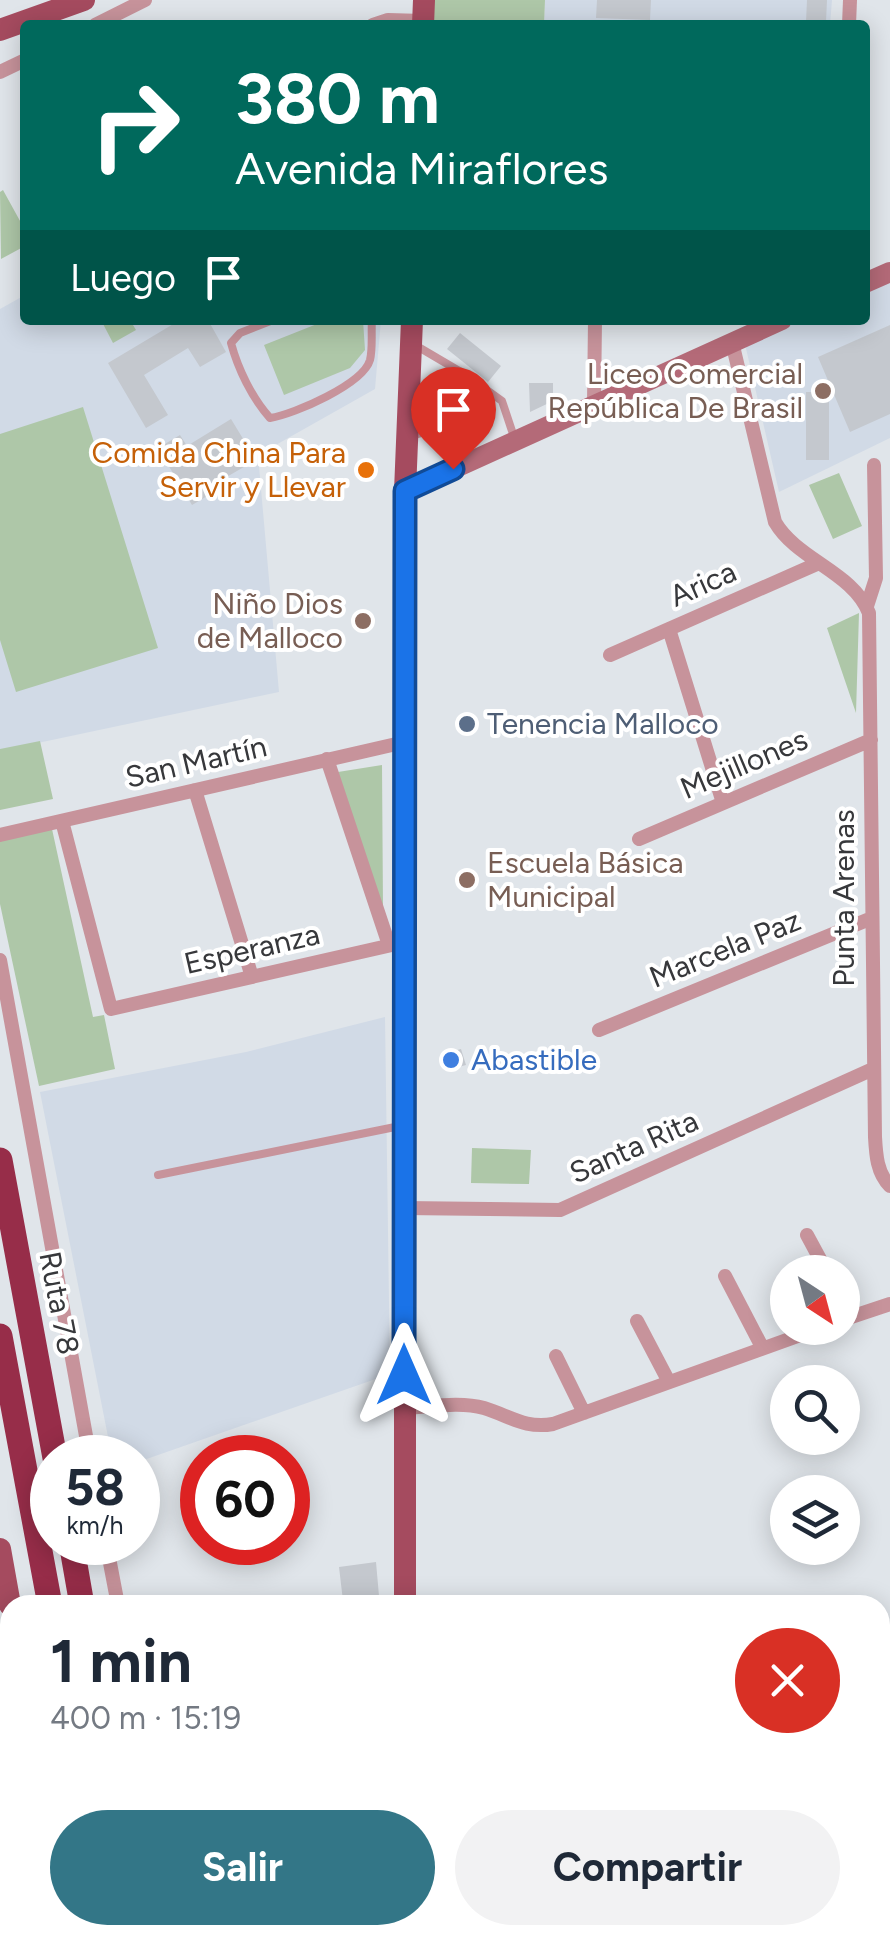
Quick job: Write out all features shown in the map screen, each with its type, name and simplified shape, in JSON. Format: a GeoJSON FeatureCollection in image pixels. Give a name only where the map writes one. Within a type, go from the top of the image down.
{"type":"FeatureCollection","features":[{"type":"Feature","properties":{"kind":"highway","name":"Ruta 78"},"geometry":{"type":"LineString","coordinates":[[0,1160],[51,1435]]}},
{"type":"Feature","properties":{"kind":"highway"},"geometry":{"type":"LineString","coordinates":[[0,1336],[48,1595]]}},
{"type":"Feature","properties":{"kind":"highway"},"geometry":{"type":"LineString","coordinates":[[75,1565],[80,1595]]}},
{"type":"Feature","properties":{"kind":"main road"},"geometry":{"type":"LineString","coordinates":[[28,20],[84,0]]}},
{"type":"Feature","properties":{"kind":"main road"},"geometry":{"type":"LineString","coordinates":[[405,491],[771,325]]}},
{"type":"Feature","properties":{"kind":"main road"},"geometry":{"type":"LineString","coordinates":[[405,1595],[404,1125],[397,944],[405,742],[405,491],[411,332]]}},
{"type":"Feature","properties":{"kind":"main road"},"geometry":{"type":"LineString","coordinates":[[0,1549],[8,1595]]}},
{"type":"Feature","properties":{"kind":"street"},"geometry":{"type":"LineString","coordinates":[[105,20],[145,0]]}},
{"type":"Feature","properties":{"kind":"street"},"geometry":{"type":"LineString","coordinates":[[388,20],[423,15]]}},
{"type":"Feature","properties":{"kind":"street"},"geometry":{"type":"LineString","coordinates":[[594,403],[595,325]]}},
{"type":"Feature","properties":{"kind":"street"},"geometry":{"type":"LineString","coordinates":[[732,342],[775,522],[788,539],[857,594],[866,606]]}},
{"type":"Feature","properties":{"kind":"street","name":"Punta Arenas"},"geometry":{"type":"LineString","coordinates":[[874,465],[876,578],[866,606],[870,620],[873,1069],[877,1161],[883,1180],[890,1186]]}},
{"type":"Feature","properties":{"kind":"street","name":"Arica"},"geometry":{"type":"LineString","coordinates":[[610,655],[818,564]]}},
{"type":"Feature","properties":{"kind":"street"},"geometry":{"type":"LineString","coordinates":[[670,629],[724,802]]}},
{"type":"Feature","properties":{"kind":"street","name":"Mejillones"},"geometry":{"type":"LineString","coordinates":[[639,839],[871,740]]}},
{"type":"Feature","properties":{"kind":"street","name":"San Martín"},"geometry":{"type":"LineString","coordinates":[[0,836],[405,742]]}},
{"type":"Feature","properties":{"kind":"street"},"geometry":{"type":"LineString","coordinates":[[328,759],[397,944]]}},
{"type":"Feature","properties":{"kind":"street"},"geometry":{"type":"LineString","coordinates":[[195,790],[252,977]]}},
{"type":"Feature","properties":{"kind":"street","name":"Esperanza"},"geometry":{"type":"LineString","coordinates":[[62,821],[111,1009],[397,944]]}},
{"type":"Feature","properties":{"kind":"street","name":"Marcela Paz"},"geometry":{"type":"LineString","coordinates":[[599,1030],[872,918]]}},
{"type":"Feature","properties":{"kind":"street"},"geometry":{"type":"LineString","coordinates":[[0,960],[86,1435]]}},
{"type":"Feature","properties":{"kind":"street","name":"Santa Rita"},"geometry":{"type":"LineString","coordinates":[[404,1208],[560,1210],[873,1069]]}},
{"type":"Feature","properties":{"kind":"street"},"geometry":{"type":"LineString","coordinates":[[806,1235],[817,1255]]}},
{"type":"Feature","properties":{"kind":"street"},"geometry":{"type":"LineString","coordinates":[[725,1276],[762,1347]]}},
{"type":"Feature","properties":{"kind":"street"},"geometry":{"type":"LineString","coordinates":[[860,1314],[890,1304]]}},
{"type":"Feature","properties":{"kind":"street"},"geometry":{"type":"LineString","coordinates":[[637,1320],[669,1382]]}},
{"type":"Feature","properties":{"kind":"street"},"geometry":{"type":"LineString","coordinates":[[404,1408],[482,1408],[519,1424],[540,1427],[770,1344]]}},
{"type":"Feature","properties":{"kind":"street"},"geometry":{"type":"LineString","coordinates":[[556,1356],[584,1413]]}},
{"type":"Feature","properties":{"kind":"street"},"geometry":{"type":"LineString","coordinates":[[110,1565],[116,1595]]}},
{"type":"Feature","properties":{"kind":"lane"},"geometry":{"type":"LineString","coordinates":[[259,325],[240,332],[232,343],[236,360],[270,418],[285,416],[358,379],[370,361],[372,325]]}},
{"type":"Feature","properties":{"kind":"lane"},"geometry":{"type":"LineString","coordinates":[[411,332],[502,400],[514,440]]}},
{"type":"Feature","properties":{"kind":"lane"},"geometry":{"type":"LineString","coordinates":[[453,469],[449,424],[466,375]]}},
{"type":"Feature","properties":{"kind":"lane"},"geometry":{"type":"LineString","coordinates":[[407,437],[449,424]]}},
{"type":"Feature","properties":{"kind":"lane"},"geometry":{"type":"LineString","coordinates":[[158,1175],[404,1125]]}},
{"type":"Feature","properties":{"kind":"shaded area"},"geometry":{"type":"Polygon","coordinates":[[[545,0],[832,0],[830,20],[544,20],[545,0]]]}},
{"type":"Feature","properties":{"kind":"shaded area","name":"Liceo Comercial República De Brasil"},"geometry":{"type":"Polygon","coordinates":[[[890,280],[890,438],[779,492],[745,344],[788,325],[870,325],[870,289],[890,280]]]}},
{"type":"Feature","properties":{"kind":"shaded area"},"geometry":{"type":"Polygon","coordinates":[[[20,298],[20,325],[381,325],[375,389],[258,455],[279,692],[0,751],[0,309],[20,298]]]}},
{"type":"Feature","properties":{"kind":"shaded area"},"geometry":{"type":"Polygon","coordinates":[[[385,1017],[390,1374],[215,1435],[180,1435],[180,1447],[160,1454],[160,1435],[108,1435],[40,1092],[246,1052],[385,1017]]]}},
{"type":"Feature","properties":{"kind":"green space"},"geometry":{"type":"Polygon","coordinates":[[[434,0],[545,0],[544,20],[433,20],[434,0]]]}},
{"type":"Feature","properties":{"kind":"green space"},"geometry":{"type":"Polygon","coordinates":[[[3,190],[20,221],[20,249],[1,259],[3,190]]]}},
{"type":"Feature","properties":{"kind":"green space"},"geometry":{"type":"Polygon","coordinates":[[[104,325],[133,325],[136,330],[113,343],[104,325]]]}},
{"type":"Feature","properties":{"kind":"green space"},"geometry":{"type":"Polygon","coordinates":[[[314,325],[363,325],[365,350],[350,368],[284,395],[264,345],[314,325]]]}},
{"type":"Feature","properties":{"kind":"green space"},"geometry":{"type":"Polygon","coordinates":[[[83,407],[158,648],[16,692],[0,640],[0,434],[83,407]]]}},
{"type":"Feature","properties":{"kind":"green space"},"geometry":{"type":"Polygon","coordinates":[[[839,473],[862,526],[833,539],[809,485],[839,473]]]}},
{"type":"Feature","properties":{"kind":"green space"},"geometry":{"type":"Polygon","coordinates":[[[859,613],[856,713],[827,628],[859,613]]]}},
{"type":"Feature","properties":{"kind":"green space"},"geometry":{"type":"Polygon","coordinates":[[[40,741],[53,799],[0,810],[0,749],[40,741]]]}},
{"type":"Feature","properties":{"kind":"green space"},"geometry":{"type":"Polygon","coordinates":[[[382,765],[383,909],[338,772],[382,765]]]}},
{"type":"Feature","properties":{"kind":"green space"},"geometry":{"type":"Polygon","coordinates":[[[52,829],[93,1017],[104,1015],[115,1069],[39,1086],[0,904],[0,841],[52,829]]]}},
{"type":"Feature","properties":{"kind":"green space"},"geometry":{"type":"Polygon","coordinates":[[[472,1148],[531,1150],[529,1184],[471,1183],[472,1148]]]}},
{"type":"Feature","properties":{"kind":"building"},"geometry":{"type":"Polygon","coordinates":[[[597,0],[651,0],[650,20],[596,18],[597,0]]]}},
{"type":"Feature","properties":{"kind":"building"},"geometry":{"type":"Polygon","coordinates":[[[807,0],[827,0],[826,20],[806,20],[807,0]]]}},
{"type":"Feature","properties":{"kind":"building"},"geometry":{"type":"Polygon","coordinates":[[[172,325],[211,325],[226,352],[200,367],[188,348],[144,375],[168,415],[146,428],[108,363],[172,325]]]}},
{"type":"Feature","properties":{"kind":"building"},"geometry":{"type":"Polygon","coordinates":[[[890,325],[890,414],[850,432],[818,357],[890,325]]]}},
{"type":"Feature","properties":{"kind":"building"},"geometry":{"type":"Polygon","coordinates":[[[460,333],[501,366],[488,382],[447,349],[460,333]]]}},
{"type":"Feature","properties":{"kind":"building"},"geometry":{"type":"Polygon","coordinates":[[[529,383],[553,383],[553,401],[530,412],[529,383]]]}},
{"type":"Feature","properties":{"kind":"building"},"geometry":{"type":"Polygon","coordinates":[[[469,389],[479,394],[478,406],[463,406],[469,389]]]}},
{"type":"Feature","properties":{"kind":"building"},"geometry":{"type":"Polygon","coordinates":[[[806,392],[829,392],[829,460],[806,460],[806,392]]]}},
{"type":"Feature","properties":{"kind":"building"},"geometry":{"type":"Polygon","coordinates":[[[231,419],[256,460],[211,486],[214,492],[192,505],[158,448],[180,435],[187,446],[231,419]]]}},
{"type":"Feature","properties":{"kind":"building"},"geometry":{"type":"Polygon","coordinates":[[[461,1049],[466,1065],[447,1070],[443,1054],[461,1049]]]}},
{"type":"Feature","properties":{"kind":"building"},"geometry":{"type":"Polygon","coordinates":[[[376,1562],[379,1595],[342,1595],[339,1567],[376,1562]]]}},
{"type":"Feature","properties":{"kind":"place","name":"Liceo Comercial República De Brasil"},"geometry":{"type":"Point","coordinates":[823,391]}},
{"type":"Feature","properties":{"kind":"place","name":"Comida China Para Servir y Llevar"},"geometry":{"type":"Point","coordinates":[366,470]}},
{"type":"Feature","properties":{"kind":"place","name":"Niño Dios de Malloco"},"geometry":{"type":"Point","coordinates":[363,621]}},
{"type":"Feature","properties":{"kind":"place","name":"Tenencia Malloco"},"geometry":{"type":"Point","coordinates":[467,724]}},
{"type":"Feature","properties":{"kind":"place","name":"Escuela Básica Municipal"},"geometry":{"type":"Point","coordinates":[467,880]}},
{"type":"Feature","properties":{"kind":"place","name":"Abastible"},"geometry":{"type":"Point","coordinates":[451,1060]}},
{"type":"Feature","properties":{"kind":"route"},"geometry":{"type":"LineString","coordinates":[[404,1375],[405,491],[453,469]]}}]}
